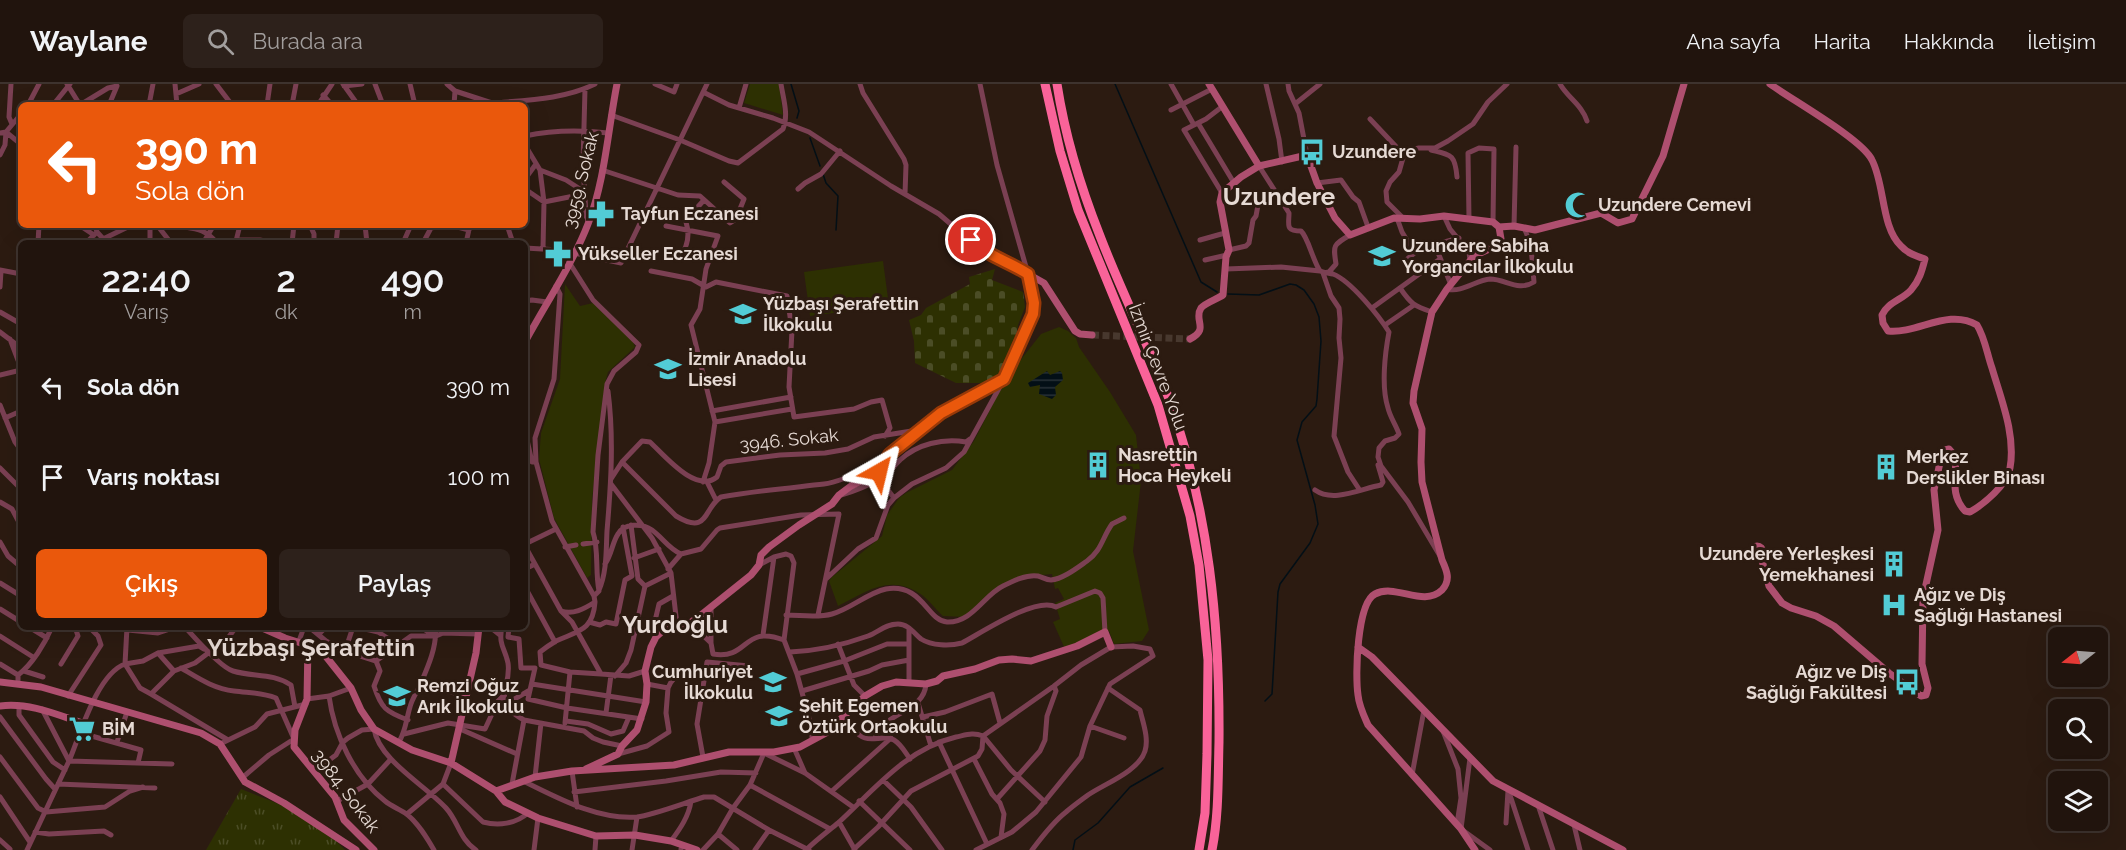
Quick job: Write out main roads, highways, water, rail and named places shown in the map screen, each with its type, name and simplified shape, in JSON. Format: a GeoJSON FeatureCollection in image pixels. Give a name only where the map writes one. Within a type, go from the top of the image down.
{"type":"FeatureCollection","features":[{"type":"Feature","properties":{"kind":"highway","name":"İzmir Çevre Yolu"},"geometry":{"type":"LineString","coordinates":[[1045,84],[1060,151],[1078,210],[1158,405],[1190,516],[1199,565],[1208,660],[1208,754],[1199,850]]}},
{"type":"Feature","properties":{"kind":"highway","name":"İzmir Çevre Yolu"},"geometry":{"type":"LineString","coordinates":[[1058,84],[1082,184],[1100,237],[1169,400],[1194,483],[1203,522],[1212,580],[1218,647],[1218,766],[1212,850]]}},
{"type":"Feature","properties":{"kind":"waterway"},"geometry":{"type":"LineString","coordinates":[[791,84],[799,111],[797,118]]}},
{"type":"Feature","properties":{"kind":"waterway"},"geometry":{"type":"LineString","coordinates":[[1115,84],[1201,282],[1217,292]]}},
{"type":"Feature","properties":{"kind":"waterway"},"geometry":{"type":"LineString","coordinates":[[810,138],[820,166]]}},
{"type":"Feature","properties":{"kind":"waterway"},"geometry":{"type":"LineString","coordinates":[[823,174],[826,183],[838,196],[836,230]]}},
{"type":"Feature","properties":{"kind":"waterway"},"geometry":{"type":"LineString","coordinates":[[1228,294],[1259,295],[1290,284],[1296,285],[1304,290],[1314,304],[1319,317],[1321,341],[1316,406],[1302,422],[1297,440],[1318,524],[1310,543],[1280,584],[1272,694],[1265,701]]}},
{"type":"Feature","properties":{"kind":"waterway"},"geometry":{"type":"LineString","coordinates":[[1073,850],[1075,840],[1098,823],[1130,787],[1163,768]]}},
{"type":"Feature","properties":{"kind":"tunnel"},"geometry":{"type":"LineString","coordinates":[[1092,335],[1190,339]]}},
{"type":"Feature","properties":{"kind":"place","name":"Uzundere"},"geometry":{"type":"Point","coordinates":[1312,152]}},
{"type":"Feature","properties":{"kind":"place","name":"Uzundere Cemevi"},"geometry":{"type":"Point","coordinates":[1578,205]}},
{"type":"Feature","properties":{"kind":"place","name":"Tayfun Eczanesi"},"geometry":{"type":"Point","coordinates":[601,214]}},
{"type":"Feature","properties":{"kind":"place","name":"Yükseller Eczanesi"},"geometry":{"type":"Point","coordinates":[558,254]}},
{"type":"Feature","properties":{"kind":"place","name":"Uzundere Sabiha Yorgancılar İlkokulu"},"geometry":{"type":"Point","coordinates":[1382,256]}},
{"type":"Feature","properties":{"kind":"place","name":"Yüzbaşı Şerafettin İlkokulu"},"geometry":{"type":"Point","coordinates":[743,314]}},
{"type":"Feature","properties":{"kind":"place","name":"İzmir Anadolu Lisesi"},"geometry":{"type":"Point","coordinates":[668,369]}},
{"type":"Feature","properties":{"kind":"place","name":"Nasrettin Hoca Heykeli"},"geometry":{"type":"Point","coordinates":[1098,465]}},
{"type":"Feature","properties":{"kind":"place","name":"Merkez Derslikler Binası"},"geometry":{"type":"Point","coordinates":[1886,467]}},
{"type":"Feature","properties":{"kind":"place","name":"Uzundere Yerleşkesi Yemekhanesi"},"geometry":{"type":"Point","coordinates":[1894,564]}},
{"type":"Feature","properties":{"kind":"place","name":"Ağız ve Diş Sağlığı Hastanesi"},"geometry":{"type":"Point","coordinates":[1894,605]}},
{"type":"Feature","properties":{"kind":"place","name":"Cumhuriyet İlkokulu"},"geometry":{"type":"Point","coordinates":[773,682]}},
{"type":"Feature","properties":{"kind":"place","name":"Ağız ve Diş Sağlığı Fakültesi"},"geometry":{"type":"Point","coordinates":[1907,682]}},
{"type":"Feature","properties":{"kind":"place","name":"Remzi Oğuz Arık İlkokulu"},"geometry":{"type":"Point","coordinates":[397,696]}},
{"type":"Feature","properties":{"kind":"place","name":"Şehit Egemen Öztürk Ortaokulu"},"geometry":{"type":"Point","coordinates":[779,716]}},
{"type":"Feature","properties":{"kind":"place","name":"BİM"},"geometry":{"type":"Point","coordinates":[82,729]}},
{"type":"Feature","properties":{"kind":"district","name":"Uzundere"},"geometry":{"type":"Point","coordinates":[1279,197]}},
{"type":"Feature","properties":{"kind":"district","name":"Yurdoğlu"},"geometry":{"type":"Point","coordinates":[675,625]}},
{"type":"Feature","properties":{"kind":"district","name":"Yüzbaşı Şerafettin"},"geometry":{"type":"Point","coordinates":[311,648]}}]}
